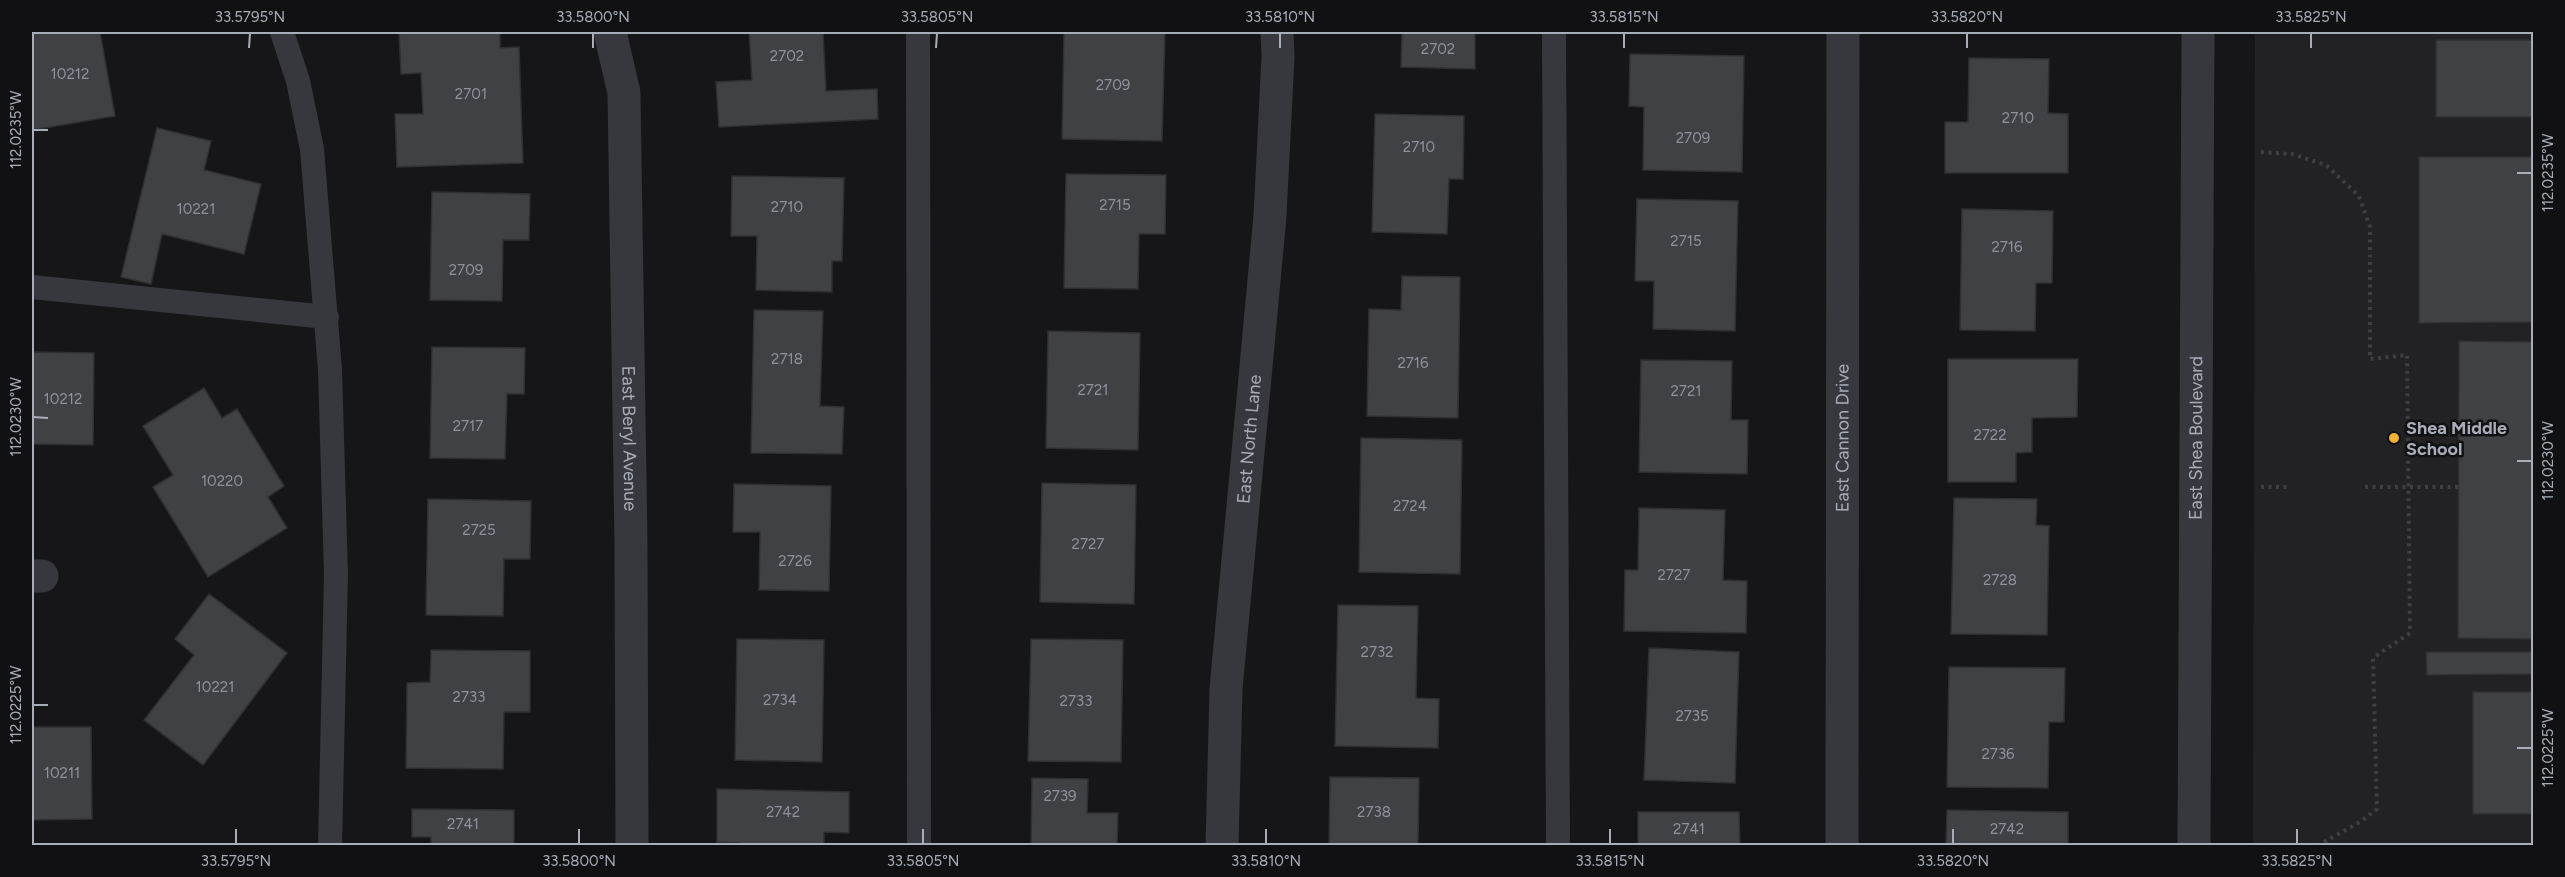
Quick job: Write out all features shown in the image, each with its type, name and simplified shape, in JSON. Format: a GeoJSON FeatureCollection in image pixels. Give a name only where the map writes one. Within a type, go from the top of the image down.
{"type":"FeatureCollection","features":[{"type":"Feature","properties":{"kind":"street","name":"East Beryl Avenue"},"geometry":{"type":"LineString","coordinates":[[610,32],[624,93],[631,545],[632,846]]}},
{"type":"Feature","properties":{"kind":"street","name":"East North Lane"},"geometry":{"type":"LineString","coordinates":[[1222,846],[1226,689],[1269,216],[1278,57],[1277,32]]}},
{"type":"Feature","properties":{"kind":"street","name":"East Cannon Drive"},"geometry":{"type":"LineString","coordinates":[[1842,846],[1843,32]]}},
{"type":"Feature","properties":{"kind":"street","name":"East Shea Boulevard"},"geometry":{"type":"LineString","coordinates":[[2194,846],[2198,32]]}},
{"type":"Feature","properties":{"kind":"lane"},"geometry":{"type":"LineString","coordinates":[[282,32],[298,81],[312,149],[327,317],[336,574],[330,846]]}},
{"type":"Feature","properties":{"kind":"lane"},"geometry":{"type":"LineString","coordinates":[[918,32],[920,846]]}},
{"type":"Feature","properties":{"kind":"lane"},"geometry":{"type":"LineString","coordinates":[[1554,32],[1558,846]]}},
{"type":"Feature","properties":{"kind":"lane"},"geometry":{"type":"LineString","coordinates":[[32,287],[327,317]]}},
{"type":"Feature","properties":{"kind":"path"},"geometry":{"type":"LineString","coordinates":[[2261,152],[2292,154],[2326,165],[2359,196],[2370,227],[2370,359],[2407,355],[2410,633],[2373,658],[2377,809],[2360,822],[2317,846]]}},
{"type":"Feature","properties":{"kind":"path"},"geometry":{"type":"LineString","coordinates":[[2261,487],[2288,487]]}},
{"type":"Feature","properties":{"kind":"path"},"geometry":{"type":"LineString","coordinates":[[2365,487],[2459,487]]}},
{"type":"Feature","properties":{"kind":"shaded area","name":"Shea Middle School"},"geometry":{"type":"Polygon","coordinates":[[[2255,32],[2533,32],[2533,845],[2253,845],[2255,32]]]}},
{"type":"Feature","properties":{"kind":"building"},"geometry":{"type":"Polygon","coordinates":[[[32,32],[100,32],[115,116],[32,130],[32,32]]]}},
{"type":"Feature","properties":{"kind":"building"},"geometry":{"type":"Polygon","coordinates":[[[399,32],[500,32],[500,48],[519,47],[523,163],[397,167],[395,114],[423,114],[421,73],[401,74],[399,32]]]}},
{"type":"Feature","properties":{"kind":"building"},"geometry":{"type":"Polygon","coordinates":[[[749,32],[823,32],[826,91],[877,89],[878,119],[719,127],[716,82],[752,80],[749,32]]]}},
{"type":"Feature","properties":{"kind":"building"},"geometry":{"type":"Polygon","coordinates":[[[1064,32],[1165,32],[1162,141],[1062,139],[1064,32]]]}},
{"type":"Feature","properties":{"kind":"building"},"geometry":{"type":"Polygon","coordinates":[[[1402,32],[1475,32],[1475,69],[1401,67],[1402,32]]]}},
{"type":"Feature","properties":{"kind":"building"},"geometry":{"type":"Polygon","coordinates":[[[2436,40],[2534,40],[2534,117],[2436,117],[2436,40]]]}},
{"type":"Feature","properties":{"kind":"building"},"geometry":{"type":"Polygon","coordinates":[[[1630,54],[1744,56],[1742,172],[1643,170],[1644,107],[1629,106],[1630,54]]]}},
{"type":"Feature","properties":{"kind":"building"},"geometry":{"type":"Polygon","coordinates":[[[1969,58],[2049,59],[2048,113],[2068,114],[2068,173],[1945,173],[1945,122],[1968,122],[1969,58]]]}},
{"type":"Feature","properties":{"kind":"building"},"geometry":{"type":"Polygon","coordinates":[[[1375,114],[1464,116],[1463,179],[1449,179],[1447,234],[1372,232],[1375,114]]]}},
{"type":"Feature","properties":{"kind":"building"},"geometry":{"type":"Polygon","coordinates":[[[157,128],[211,141],[204,170],[261,184],[244,254],[162,234],[151,284],[121,277],[157,128]]]}},
{"type":"Feature","properties":{"kind":"building"},"geometry":{"type":"Polygon","coordinates":[[[2419,157],[2534,157],[2534,322],[2419,323],[2419,157]]]}},
{"type":"Feature","properties":{"kind":"building"},"geometry":{"type":"Polygon","coordinates":[[[1066,174],[1166,175],[1165,234],[1139,234],[1138,289],[1064,288],[1066,174]]]}},
{"type":"Feature","properties":{"kind":"building"},"geometry":{"type":"Polygon","coordinates":[[[732,176],[844,178],[842,261],[832,261],[832,292],[756,290],[757,236],[731,236],[732,176]]]}},
{"type":"Feature","properties":{"kind":"building"},"geometry":{"type":"Polygon","coordinates":[[[432,192],[530,194],[529,240],[503,240],[502,301],[430,300],[432,192]]]}},
{"type":"Feature","properties":{"kind":"building"},"geometry":{"type":"Polygon","coordinates":[[[1637,199],[1738,201],[1735,331],[1653,329],[1654,281],[1635,281],[1637,199]]]}},
{"type":"Feature","properties":{"kind":"building"},"geometry":{"type":"Polygon","coordinates":[[[1962,209],[2053,211],[2052,283],[2036,283],[2035,331],[1960,330],[1962,209]]]}},
{"type":"Feature","properties":{"kind":"building"},"geometry":{"type":"Polygon","coordinates":[[[1402,276],[1460,277],[1458,418],[1367,416],[1369,309],[1401,310],[1402,276]]]}},
{"type":"Feature","properties":{"kind":"building"},"geometry":{"type":"Polygon","coordinates":[[[754,310],[823,311],[820,406],[844,407],[842,454],[751,453],[754,310]]]}},
{"type":"Feature","properties":{"kind":"building"},"geometry":{"type":"Polygon","coordinates":[[[1048,331],[1140,333],[1138,450],[1046,448],[1048,331]]]}},
{"type":"Feature","properties":{"kind":"building"},"geometry":{"type":"Polygon","coordinates":[[[2459,341],[2534,342],[2534,639],[2458,638],[2459,341]]]}},
{"type":"Feature","properties":{"kind":"building"},"geometry":{"type":"Polygon","coordinates":[[[432,347],[525,348],[524,394],[507,394],[505,459],[430,458],[432,347]]]}},
{"type":"Feature","properties":{"kind":"building"},"geometry":{"type":"Polygon","coordinates":[[[32,352],[94,353],[93,445],[32,444],[32,352]]]}},
{"type":"Feature","properties":{"kind":"building"},"geometry":{"type":"Polygon","coordinates":[[[1948,359],[2078,359],[2077,417],[2032,418],[2032,452],[2016,453],[2016,482],[1948,482],[1948,359]]]}},
{"type":"Feature","properties":{"kind":"building"},"geometry":{"type":"Polygon","coordinates":[[[1641,360],[1732,361],[1731,420],[1748,420],[1747,474],[1639,472],[1641,360]]]}},
{"type":"Feature","properties":{"kind":"building"},"geometry":{"type":"Polygon","coordinates":[[[204,388],[222,418],[237,409],[284,486],[268,497],[287,528],[208,577],[153,487],[173,475],[143,426],[204,388]]]}},
{"type":"Feature","properties":{"kind":"building"},"geometry":{"type":"Polygon","coordinates":[[[1361,438],[1462,440],[1460,574],[1359,572],[1361,438]]]}},
{"type":"Feature","properties":{"kind":"building"},"geometry":{"type":"Polygon","coordinates":[[[1042,483],[1136,485],[1134,604],[1040,602],[1042,483]]]}},
{"type":"Feature","properties":{"kind":"building"},"geometry":{"type":"Polygon","coordinates":[[[734,484],[831,486],[829,591],[759,590],[760,532],[733,532],[734,484]]]}},
{"type":"Feature","properties":{"kind":"building"},"geometry":{"type":"Polygon","coordinates":[[[1954,498],[2037,499],[2036,525],[2049,526],[2047,635],[1951,634],[1954,498]]]}},
{"type":"Feature","properties":{"kind":"building"},"geometry":{"type":"Polygon","coordinates":[[[428,499],[531,501],[530,559],[504,559],[503,616],[426,615],[428,499]]]}},
{"type":"Feature","properties":{"kind":"building"},"geometry":{"type":"Polygon","coordinates":[[[1639,508],[1725,510],[1723,580],[1747,581],[1746,633],[1624,631],[1625,570],[1638,570],[1639,508]]]}},
{"type":"Feature","properties":{"kind":"building"},"geometry":{"type":"Polygon","coordinates":[[[209,594],[287,653],[203,765],[144,720],[194,655],[175,639],[209,594]]]}},
{"type":"Feature","properties":{"kind":"building"},"geometry":{"type":"Polygon","coordinates":[[[1338,605],[1418,606],[1416,698],[1439,699],[1438,748],[1335,746],[1338,605]]]}},
{"type":"Feature","properties":{"kind":"building"},"geometry":{"type":"Polygon","coordinates":[[[737,639],[824,640],[822,762],[735,760],[737,639]]]}},
{"type":"Feature","properties":{"kind":"building"},"geometry":{"type":"Polygon","coordinates":[[[1031,639],[1123,640],[1121,762],[1028,761],[1031,639]]]}},
{"type":"Feature","properties":{"kind":"building"},"geometry":{"type":"Polygon","coordinates":[[[1649,648],[1739,652],[1735,783],[1644,780],[1649,648]]]}},
{"type":"Feature","properties":{"kind":"building"},"geometry":{"type":"Polygon","coordinates":[[[431,650],[530,651],[530,712],[504,712],[503,769],[406,768],[407,683],[430,682],[431,650]]]}},
{"type":"Feature","properties":{"kind":"building"},"geometry":{"type":"Polygon","coordinates":[[[2426,652],[2534,652],[2534,674],[2427,675],[2426,652]]]}},
{"type":"Feature","properties":{"kind":"building"},"geometry":{"type":"Polygon","coordinates":[[[1949,667],[2065,668],[2064,722],[2049,722],[2048,788],[1947,787],[1949,667]]]}},
{"type":"Feature","properties":{"kind":"building"},"geometry":{"type":"Polygon","coordinates":[[[2473,692],[2534,692],[2534,814],[2473,814],[2473,692]]]}},
{"type":"Feature","properties":{"kind":"building"},"geometry":{"type":"Polygon","coordinates":[[[32,727],[91,727],[92,819],[32,820],[32,727]]]}},
{"type":"Feature","properties":{"kind":"building"},"geometry":{"type":"Polygon","coordinates":[[[1330,777],[1419,778],[1418,846],[1329,846],[1330,777]]]}},
{"type":"Feature","properties":{"kind":"building"},"geometry":{"type":"Polygon","coordinates":[[[1032,778],[1088,779],[1087,813],[1118,813],[1117,846],[1031,846],[1032,778]]]}},
{"type":"Feature","properties":{"kind":"building"},"geometry":{"type":"Polygon","coordinates":[[[717,789],[849,792],[849,833],[824,832],[824,846],[739,846],[739,843],[717,842],[717,789]]]}},
{"type":"Feature","properties":{"kind":"building"},"geometry":{"type":"Polygon","coordinates":[[[412,809],[514,810],[514,846],[431,846],[431,837],[412,837],[412,809]]]}},
{"type":"Feature","properties":{"kind":"building"},"geometry":{"type":"Polygon","coordinates":[[[1947,810],[2068,812],[2068,846],[1946,846],[1947,810]]]}},
{"type":"Feature","properties":{"kind":"building"},"geometry":{"type":"Polygon","coordinates":[[[1638,812],[1739,812],[1740,846],[1638,846],[1638,812]]]}},
{"type":"Feature","properties":{"kind":"place","name":"Shea Middle School"},"geometry":{"type":"Point","coordinates":[2394,438]}}]}
